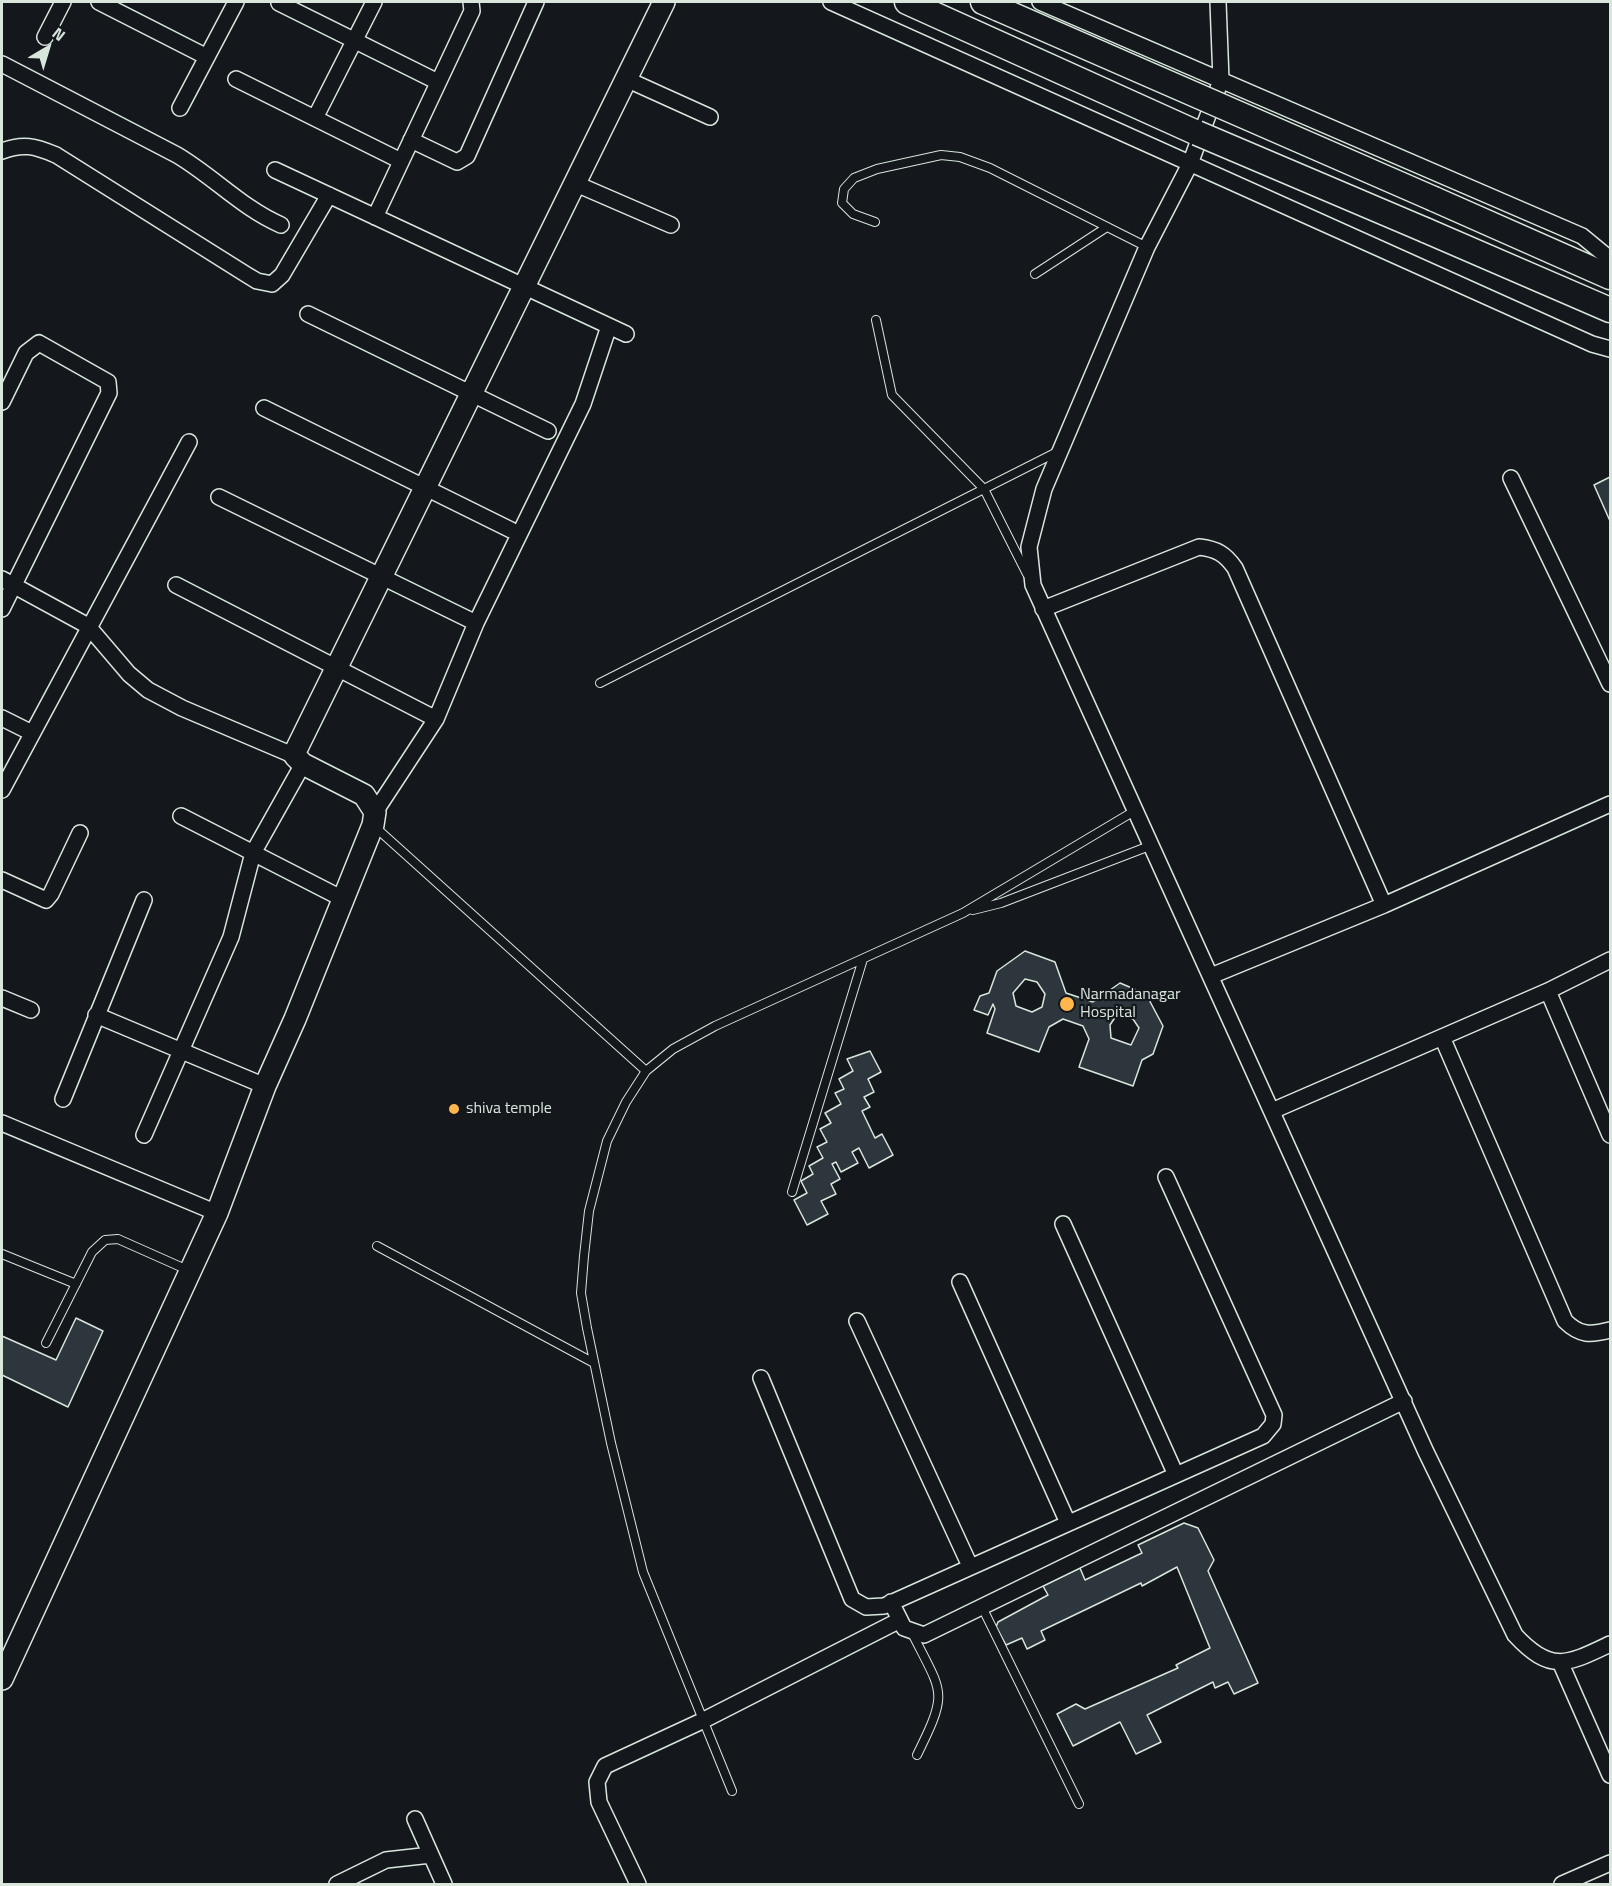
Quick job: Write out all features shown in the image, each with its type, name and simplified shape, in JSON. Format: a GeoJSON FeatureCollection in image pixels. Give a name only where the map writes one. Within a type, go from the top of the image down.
{"type":"FeatureCollection","features":[{"type":"Feature","properties":{"kind":"main road"},"geometry":{"type":"LineString","coordinates":[[2,1679],[217,1213],[265,1086],[295,1019],[374,818],[364,795],[299,760],[301,738],[664,2]]}},
{"type":"Feature","properties":{"kind":"main road"},"geometry":{"type":"LineString","coordinates":[[907,2],[1197,133],[1611,310]]}},
{"type":"Feature","properties":{"kind":"main road"},"geometry":{"type":"LineString","coordinates":[[991,5],[1611,277]]}},
{"type":"Feature","properties":{"kind":"street"},"geometry":{"type":"LineString","coordinates":[[45,37],[63,2]]}},
{"type":"Feature","properties":{"kind":"street"},"geometry":{"type":"LineString","coordinates":[[99,2],[207,57]]}},
{"type":"Feature","properties":{"kind":"street"},"geometry":{"type":"LineString","coordinates":[[180,108],[236,2]]}},
{"type":"Feature","properties":{"kind":"street"},"geometry":{"type":"LineString","coordinates":[[315,118],[374,2]]}},
{"type":"Feature","properties":{"kind":"street"},"geometry":{"type":"LineString","coordinates":[[375,217],[472,11],[471,2]]}},
{"type":"Feature","properties":{"kind":"street"},"geometry":{"type":"LineString","coordinates":[[411,140],[457,162],[467,156],[536,2]]}},
{"type":"Feature","properties":{"kind":"street"},"geometry":{"type":"LineString","coordinates":[[831,2],[1581,339],[1611,349]]}},
{"type":"Feature","properties":{"kind":"street"},"geometry":{"type":"LineString","coordinates":[[1040,2],[1582,236],[1611,260]]}},
{"type":"Feature","properties":{"kind":"street"},"geometry":{"type":"LineString","coordinates":[[1218,2],[1221,80],[1190,164],[1147,247],[1044,489],[1029,547],[1033,585],[1404,1401],[1515,1635],[1527,1648],[1561,1664],[1577,1660],[1611,1644]]}},
{"type":"Feature","properties":{"kind":"street"},"geometry":{"type":"LineString","coordinates":[[279,3],[438,82]]}},
{"type":"Feature","properties":{"kind":"street"},"geometry":{"type":"LineString","coordinates":[[2,64],[177,155],[194,165],[250,210],[281,225]]}},
{"type":"Feature","properties":{"kind":"street"},"geometry":{"type":"LineString","coordinates":[[236,79],[401,161]]}},
{"type":"Feature","properties":{"kind":"street"},"geometry":{"type":"LineString","coordinates":[[626,79],[710,117]]}},
{"type":"Feature","properties":{"kind":"street"},"geometry":{"type":"LineString","coordinates":[[2,151],[17,145],[33,145],[56,155],[257,281],[272,284],[282,275],[329,195]]}},
{"type":"Feature","properties":{"kind":"street"},"geometry":{"type":"LineString","coordinates":[[275,170],[626,334]]}},
{"type":"Feature","properties":{"kind":"street"},"geometry":{"type":"LineString","coordinates":[[574,183],[671,225]]}},
{"type":"Feature","properties":{"kind":"street"},"geometry":{"type":"LineString","coordinates":[[308,314],[548,431]]}},
{"type":"Feature","properties":{"kind":"street"},"geometry":{"type":"LineString","coordinates":[[374,818],[436,719],[476,623],[583,404],[609,326]]}},
{"type":"Feature","properties":{"kind":"street"},"geometry":{"type":"LineString","coordinates":[[2,402],[26,353],[39,343],[108,382],[110,387],[110,393],[7,582],[2,609]]}},
{"type":"Feature","properties":{"kind":"street"},"geometry":{"type":"LineString","coordinates":[[264,408],[511,530]]}},
{"type":"Feature","properties":{"kind":"street"},"geometry":{"type":"LineString","coordinates":[[2,790],[189,442]]}},
{"type":"Feature","properties":{"kind":"street"},"geometry":{"type":"LineString","coordinates":[[1511,478],[1611,684]]}},
{"type":"Feature","properties":{"kind":"street"},"geometry":{"type":"LineString","coordinates":[[219,497],[476,623]]}},
{"type":"Feature","properties":{"kind":"street"},"geometry":{"type":"LineString","coordinates":[[1043,609],[1199,547],[1213,549],[1226,555],[1235,568],[1384,905]]}},
{"type":"Feature","properties":{"kind":"street"},"geometry":{"type":"LineString","coordinates":[[7,582],[88,627],[129,674],[148,690],[182,708],[299,760],[253,853],[231,937],[144,1135]]}},
{"type":"Feature","properties":{"kind":"street"},"geometry":{"type":"LineString","coordinates":[[176,585],[436,719]]}},
{"type":"Feature","properties":{"kind":"street"},"geometry":{"type":"LineString","coordinates":[[2,718],[32,733]]}},
{"type":"Feature","properties":{"kind":"street"},"geometry":{"type":"LineString","coordinates":[[1211,976],[1384,905],[1611,804]]}},
{"type":"Feature","properties":{"kind":"street"},"geometry":{"type":"LineString","coordinates":[[181,816],[343,899]]}},
{"type":"Feature","properties":{"kind":"street"},"geometry":{"type":"LineString","coordinates":[[2,880],[46,900],[80,833]]}},
{"type":"Feature","properties":{"kind":"street"},"geometry":{"type":"LineString","coordinates":[[63,1099],[144,900]]}},
{"type":"Feature","properties":{"kind":"street"},"geometry":{"type":"LineString","coordinates":[[1272,1111],[1548,991],[1611,960]]}},
{"type":"Feature","properties":{"kind":"street"},"geometry":{"type":"LineString","coordinates":[[1548,991],[1611,1135]]}},
{"type":"Feature","properties":{"kind":"street"},"geometry":{"type":"LineString","coordinates":[[2,998],[31,1011]]}},
{"type":"Feature","properties":{"kind":"street"},"geometry":{"type":"LineString","coordinates":[[96,1015],[265,1086]]}},
{"type":"Feature","properties":{"kind":"street"},"geometry":{"type":"LineString","coordinates":[[1442,1037],[1565,1321],[1575,1331],[1588,1335],[1611,1330]]}},
{"type":"Feature","properties":{"kind":"street"},"geometry":{"type":"LineString","coordinates":[[2,1123],[217,1213]]}},
{"type":"Feature","properties":{"kind":"street"},"geometry":{"type":"LineString","coordinates":[[761,1378],[852,1599],[866,1607],[891,1602],[1263,1436],[1273,1424],[1274,1415],[1167,1177]]}},
{"type":"Feature","properties":{"kind":"street"},"geometry":{"type":"LineString","coordinates":[[1063,1224],[1176,1475]]}},
{"type":"Feature","properties":{"kind":"street"},"geometry":{"type":"LineString","coordinates":[[960,1282],[1068,1523]]}},
{"type":"Feature","properties":{"kind":"street"},"geometry":{"type":"LineString","coordinates":[[857,1321],[970,1566]]}},
{"type":"Feature","properties":{"kind":"street"},"geometry":{"type":"LineString","coordinates":[[891,1602],[904,1628],[912,1633],[924,1635],[1404,1401]]}},
{"type":"Feature","properties":{"kind":"street"},"geometry":{"type":"LineString","coordinates":[[638,1884],[599,1802],[597,1782],[605,1766],[621,1756],[702,1721],[900,1620]]}},
{"type":"Feature","properties":{"kind":"street"},"geometry":{"type":"LineString","coordinates":[[1561,1664],[1611,1775]]}},
{"type":"Feature","properties":{"kind":"street"},"geometry":{"type":"LineString","coordinates":[[415,1819],[444,1884]]}},
{"type":"Feature","properties":{"kind":"street"},"geometry":{"type":"LineString","coordinates":[[337,1884],[386,1860],[430,1855]]}},
{"type":"Feature","properties":{"kind":"street"},"geometry":{"type":"LineString","coordinates":[[1562,1884],[1611,1863]]}},
{"type":"Feature","properties":{"kind":"lane"},"geometry":{"type":"LineString","coordinates":[[875,222],[853,214],[842,202],[844,189],[854,178],[877,169],[942,155],[960,157],[990,168],[1147,247]]}},
{"type":"Feature","properties":{"kind":"lane"},"geometry":{"type":"LineString","coordinates":[[1035,274],[1107,227]]}},
{"type":"Feature","properties":{"kind":"lane"},"geometry":{"type":"LineString","coordinates":[[876,320],[892,395],[984,489],[1033,585]]}},
{"type":"Feature","properties":{"kind":"lane"},"geometry":{"type":"LineString","coordinates":[[600,683],[1061,450]]}},
{"type":"Feature","properties":{"kind":"lane"},"geometry":{"type":"LineString","coordinates":[[732,1791],[643,1572],[580,1293],[590,1211],[607,1141],[626,1102],[646,1071],[673,1049],[715,1026],[963,913],[1136,810]]}},
{"type":"Feature","properties":{"kind":"lane"},"geometry":{"type":"LineString","coordinates":[[374,818],[646,1071]]}},
{"type":"Feature","properties":{"kind":"lane"},"geometry":{"type":"LineString","coordinates":[[963,913],[1001,903],[1152,845]]}},
{"type":"Feature","properties":{"kind":"lane"},"geometry":{"type":"LineString","coordinates":[[792,1192],[863,959]]}},
{"type":"Feature","properties":{"kind":"lane"},"geometry":{"type":"LineString","coordinates":[[46,1343],[92,1252],[105,1240],[118,1239],[190,1271]]}},
{"type":"Feature","properties":{"kind":"lane"},"geometry":{"type":"LineString","coordinates":[[377,1246],[594,1363]]}},
{"type":"Feature","properties":{"kind":"lane"},"geometry":{"type":"LineString","coordinates":[[2,1254],[76,1284]]}},
{"type":"Feature","properties":{"kind":"lane"},"geometry":{"type":"LineString","coordinates":[[982,1607],[1079,1804]]}},
{"type":"Feature","properties":{"kind":"lane"},"geometry":{"type":"LineString","coordinates":[[912,1633],[939,1687],[941,1700],[937,1714],[917,1755]]}},
{"type":"Feature","properties":{"kind":"building"},"geometry":{"type":"Polygon","coordinates":[[[1610,477],[1610,521],[1594,485],[1610,477]]]}},
{"type":"Feature","properties":{"kind":"building"},"geometry":{"type":"Polygon","coordinates":[[[1025,951],[1055,962],[1066,993],[1093,1002],[1120,983],[1146,994],[1163,1026],[1153,1054],[1142,1060],[1133,1086],[1079,1067],[1089,1039],[1083,1026],[1063,1019],[1049,1027],[1039,1052],[987,1033],[995,1009],[993,1004],[988,1015],[974,1010],[980,996],[989,993],[997,971],[1025,951]],[[1025,979],[1013,993],[1016,1006],[1032,1012],[1042,1007],[1045,994],[1037,982],[1025,979]],[[1118,1013],[1110,1025],[1111,1038],[1131,1045],[1139,1028],[1133,1019],[1118,1013]]]}},
{"type":"Feature","properties":{"kind":"building"},"geometry":{"type":"Polygon","coordinates":[[[870,1051],[881,1072],[868,1079],[874,1092],[864,1097],[870,1107],[862,1111],[875,1138],[882,1134],[893,1155],[869,1168],[859,1148],[852,1152],[858,1163],[841,1172],[836,1162],[832,1164],[840,1179],[831,1184],[836,1194],[821,1201],[828,1214],[807,1225],[794,1200],[807,1193],[801,1181],[813,1174],[809,1166],[823,1158],[817,1147],[827,1142],[820,1129],[831,1123],[825,1113],[841,1104],[835,1093],[844,1089],[839,1079],[853,1071],[847,1059],[870,1051]]]}},
{"type":"Feature","properties":{"kind":"building"},"geometry":{"type":"Polygon","coordinates":[[[76,1318],[103,1331],[68,1407],[2,1375],[2,1336],[56,1360],[76,1318]]]}},
{"type":"Feature","properties":{"kind":"building"},"geometry":{"type":"Polygon","coordinates":[[[1184,1523],[1198,1528],[1214,1560],[1208,1571],[1258,1683],[1234,1694],[1228,1682],[1215,1688],[1213,1682],[1147,1715],[1161,1742],[1136,1754],[1120,1722],[1073,1746],[1057,1714],[1076,1704],[1085,1709],[1178,1668],[1176,1665],[1210,1648],[1177,1567],[1142,1586],[1141,1583],[1041,1631],[1045,1640],[1027,1649],[1022,1638],[1006,1645],[996,1627],[998,1622],[1048,1595],[1043,1586],[1080,1568],[1085,1580],[1142,1553],[1138,1545],[1184,1523]]]}},
{"type":"Feature","properties":{"kind":"place","name":"Narmadanagar Hospital"},"geometry":{"type":"Point","coordinates":[1067,1004]}},
{"type":"Feature","properties":{"kind":"place","name":"shiva temple"},"geometry":{"type":"Point","coordinates":[454,1109]}}]}
